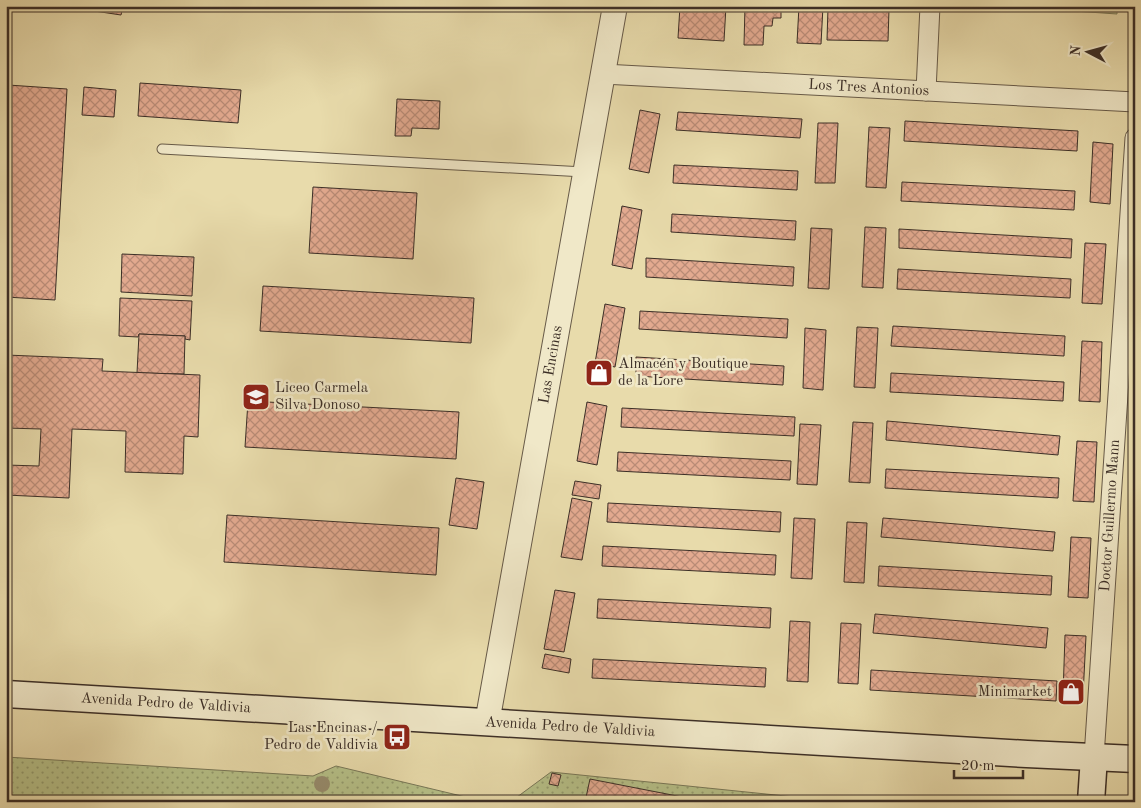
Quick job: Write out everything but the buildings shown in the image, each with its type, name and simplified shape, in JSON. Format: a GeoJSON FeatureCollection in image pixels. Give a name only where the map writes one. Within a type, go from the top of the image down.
{"type":"FeatureCollection","features":[{"type":"Feature","properties":{"kind":"main road","name":"Avenida Pedro de Valdivia"},"geometry":{"type":"LineString","coordinates":[[6,694],[1135,759]]}},
{"type":"Feature","properties":{"kind":"main road","name":"Doctor Guillermo Mann"},"geometry":{"type":"LineString","coordinates":[[1091,802],[1094,757]]}},
{"type":"Feature","properties":{"kind":"street","name":"Las Encinas"},"geometry":{"type":"LineString","coordinates":[[487,723],[616,6]]}},
{"type":"Feature","properties":{"kind":"street"},"geometry":{"type":"LineString","coordinates":[[926,91],[930,6]]}},
{"type":"Feature","properties":{"kind":"street","name":"Los Tres Antonios"},"geometry":{"type":"LineString","coordinates":[[603,74],[1135,102]]}},
{"type":"Feature","properties":{"kind":"street","name":"Doctor Guillermo Mann"},"geometry":{"type":"LineString","coordinates":[[1094,757],[1135,138]]}},
{"type":"Feature","properties":{"kind":"lane"},"geometry":{"type":"LineString","coordinates":[[162,148],[586,172]]}},
{"type":"Feature","properties":{"kind":"green space"},"geometry":{"type":"Polygon","coordinates":[[[1060,6],[1117,6],[1117,14],[1060,10],[1060,6]]]}},
{"type":"Feature","properties":{"kind":"green space"},"geometry":{"type":"Polygon","coordinates":[[[6,757],[313,776],[336,766],[474,799],[513,800],[551,772],[844,802],[6,802],[6,757]]]}},
{"type":"Feature","properties":{"kind":"place","name":"Almacén y Boutique de la Lore"},"geometry":{"type":"Point","coordinates":[599,373]}},
{"type":"Feature","properties":{"kind":"place","name":"Liceo Carmela Silva Donoso"},"geometry":{"type":"Point","coordinates":[256,397]}},
{"type":"Feature","properties":{"kind":"place","name":"Minimarket"},"geometry":{"type":"Point","coordinates":[1071,692]}},
{"type":"Feature","properties":{"kind":"place","name":"Las Encinas / Pedro de Valdivia"},"geometry":{"type":"Point","coordinates":[397,737]}}]}
